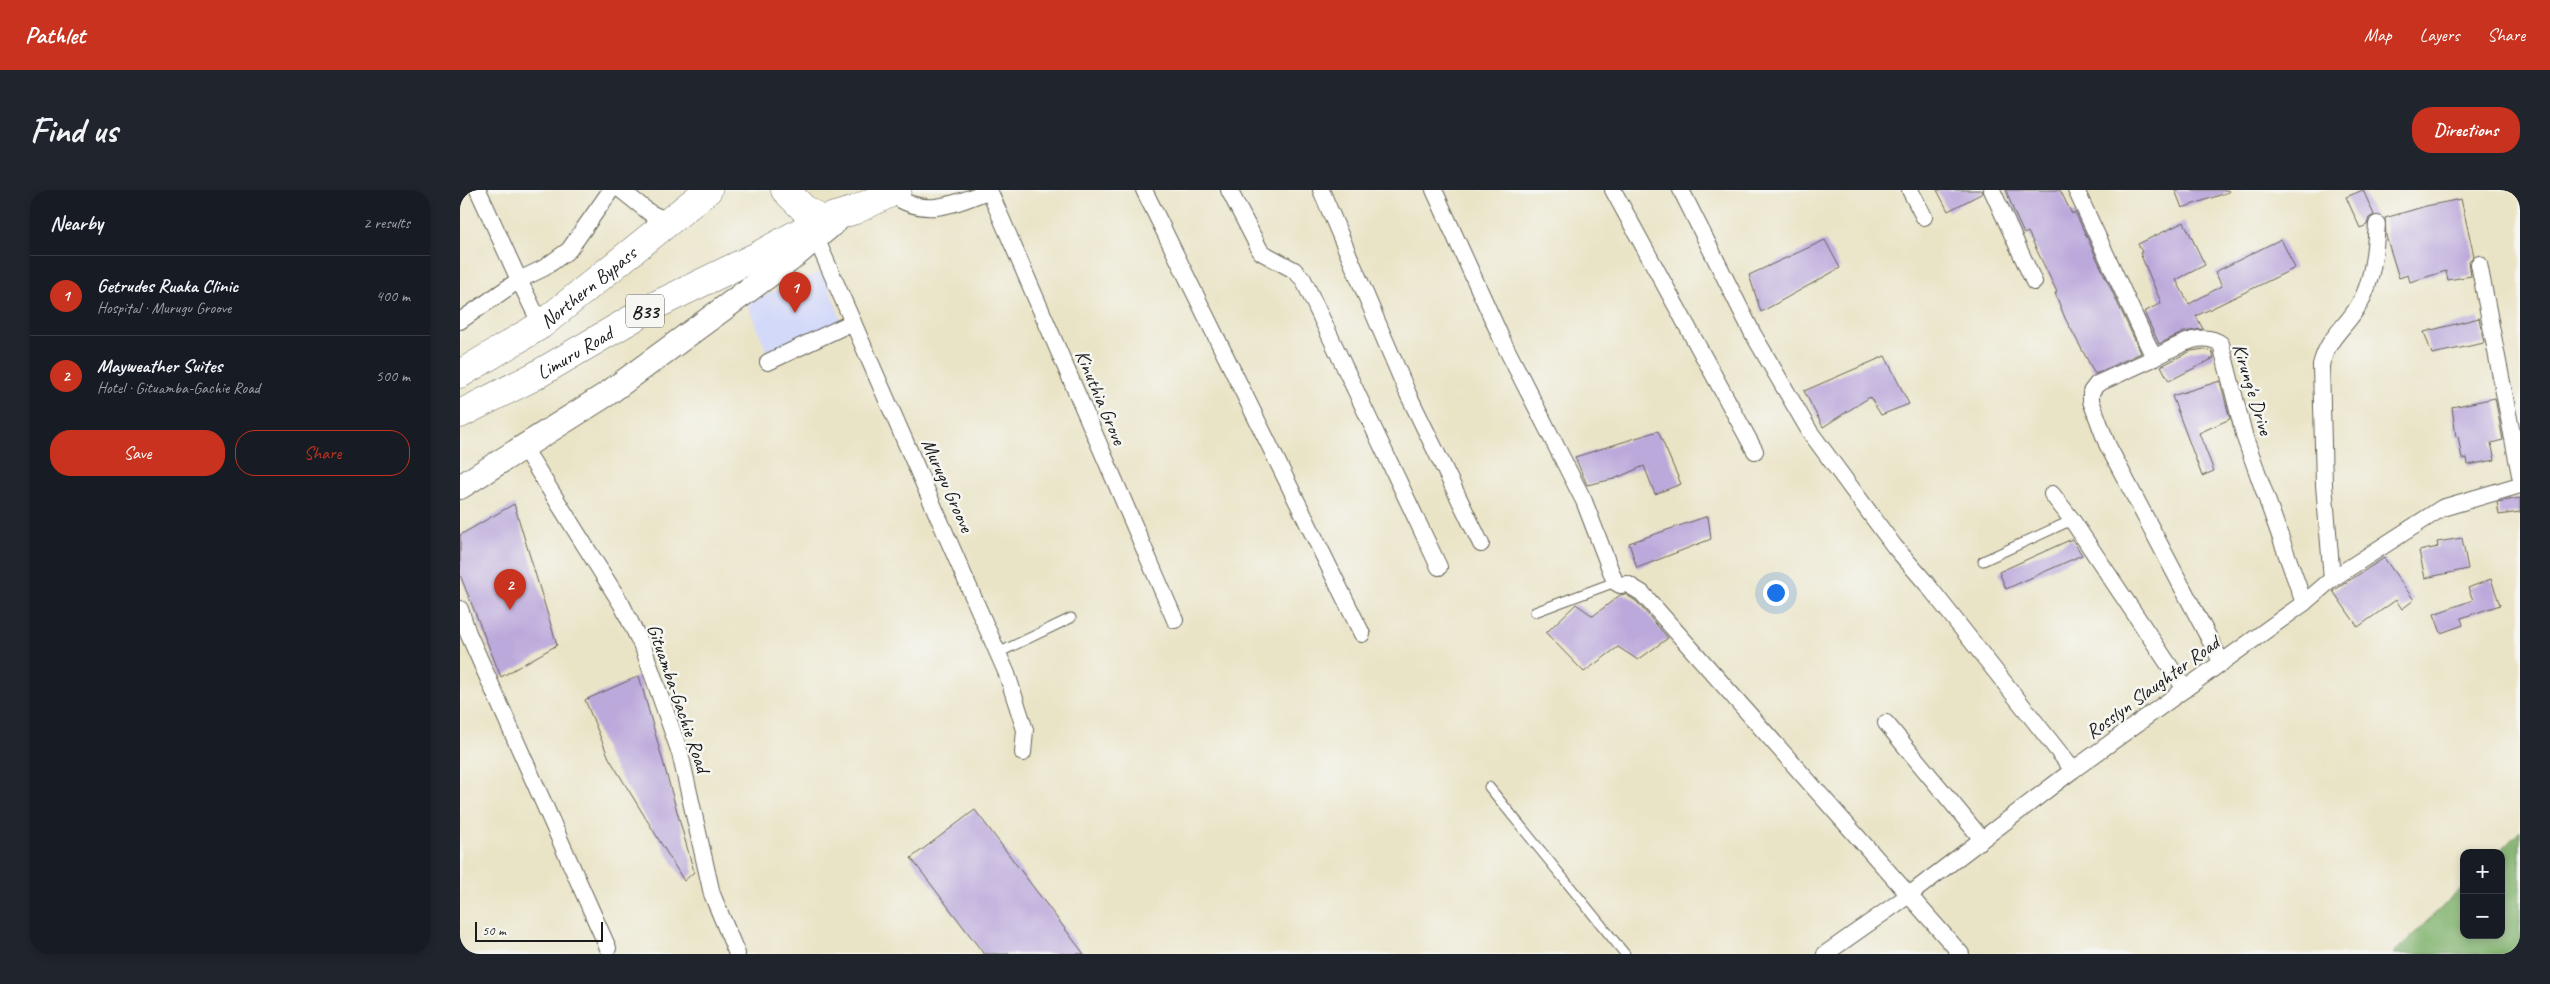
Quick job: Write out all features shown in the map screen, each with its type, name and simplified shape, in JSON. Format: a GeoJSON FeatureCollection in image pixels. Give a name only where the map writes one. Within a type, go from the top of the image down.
{"type":"FeatureCollection","features":[{"type":"Feature","properties":{"kind":"highway","name":"Northern Bypass"},"geometry":{"type":"LineString","coordinates":[[460,374],[541,325],[708,190]]}},
{"type":"Feature","properties":{"kind":"highway"},"geometry":{"type":"LineString","coordinates":[[785,190],[804,209],[827,224],[894,192]]}},
{"type":"Feature","properties":{"kind":"highway","name":"Limuru Road"},"geometry":{"type":"LineString","coordinates":[[460,414],[532,377],[654,306],[827,224]]}},
{"type":"Feature","properties":{"kind":"street"},"geometry":{"type":"LineString","coordinates":[[478,190],[541,325]]}},
{"type":"Feature","properties":{"kind":"street"},"geometry":{"type":"LineString","coordinates":[[460,321],[519,280],[544,268],[569,250],[611,190]]}},
{"type":"Feature","properties":{"kind":"street"},"geometry":{"type":"LineString","coordinates":[[621,190],[650,213],[670,222]]}},
{"type":"Feature","properties":{"kind":"street"},"geometry":{"type":"LineString","coordinates":[[894,192],[916,207],[933,208],[953,204],[989,190]]}},
{"type":"Feature","properties":{"kind":"street","name":"Kinuthia Grove"},"geometry":{"type":"LineString","coordinates":[[989,190],[1175,620]]}},
{"type":"Feature","properties":{"kind":"street"},"geometry":{"type":"LineString","coordinates":[[1144,190],[1362,634]]}},
{"type":"Feature","properties":{"kind":"street"},"geometry":{"type":"LineString","coordinates":[[1229,190],[1262,252],[1294,270],[1303,279],[1439,567]]}},
{"type":"Feature","properties":{"kind":"street"},"geometry":{"type":"LineString","coordinates":[[1321,190],[1408,394],[1481,544]]}},
{"type":"Feature","properties":{"kind":"street"},"geometry":{"type":"LineString","coordinates":[[1434,190],[1503,342],[1584,501],[1615,582],[1620,585],[1627,584],[1642,593],[1961,954]]}},
{"type":"Feature","properties":{"kind":"street"},"geometry":{"type":"LineString","coordinates":[[1613,190],[1755,451]]}},
{"type":"Feature","properties":{"kind":"street"},"geometry":{"type":"LineString","coordinates":[[1682,190],[1753,334],[1810,432],[1894,546],[1926,583],[2073,770]]}},
{"type":"Feature","properties":{"kind":"street"},"geometry":{"type":"LineString","coordinates":[[1910,190],[1924,217]]}},
{"type":"Feature","properties":{"kind":"street"},"geometry":{"type":"LineString","coordinates":[[1992,190],[2034,282]]}},
{"type":"Feature","properties":{"kind":"street"},"geometry":{"type":"LineString","coordinates":[[2076,190],[2154,358]]}},
{"type":"Feature","properties":{"kind":"street"},"geometry":{"type":"LineString","coordinates":[[460,487],[607,394],[791,259],[827,224]]}},
{"type":"Feature","properties":{"kind":"street","name":"Murugu Groove"},"geometry":{"type":"LineString","coordinates":[[827,224],[853,322],[998,652],[1018,702],[1025,730],[1022,753]]}},
{"type":"Feature","properties":{"kind":"street"},"geometry":{"type":"LineString","coordinates":[[2332,579],[2324,485],[2321,365],[2324,351],[2332,338],[2351,318],[2367,287],[2377,224]]}},
{"type":"Feature","properties":{"kind":"street"},"geometry":{"type":"LineString","coordinates":[[2479,264],[2520,476]]}},
{"type":"Feature","properties":{"kind":"street"},"geometry":{"type":"LineString","coordinates":[[768,362],[853,322]]}},
{"type":"Feature","properties":{"kind":"street","name":"Kirung'e Drive"},"geometry":{"type":"LineString","coordinates":[[2222,662],[2107,444],[2091,401],[2091,392],[2096,384],[2194,339],[2214,338],[2221,344],[2245,438],[2304,603]]}},
{"type":"Feature","properties":{"kind":"street","name":"Gituamba-Gachie Road"},"geometry":{"type":"LineString","coordinates":[[524,448],[622,605],[644,650],[680,753],[712,894],[737,954]]}},
{"type":"Feature","properties":{"kind":"street","name":"Rosslyn Slaughter Road"},"geometry":{"type":"LineString","coordinates":[[1827,953],[1909,895],[2073,770],[2304,603],[2332,579],[2442,508],[2520,485]]}},
{"type":"Feature","properties":{"kind":"street"},"geometry":{"type":"LineString","coordinates":[[2052,494],[2072,520],[2185,689]]}},
{"type":"Feature","properties":{"kind":"street"},"geometry":{"type":"LineString","coordinates":[[460,609],[468,633],[608,948]]}},
{"type":"Feature","properties":{"kind":"street"},"geometry":{"type":"LineString","coordinates":[[1886,723],[1982,838]]}},
{"type":"Feature","properties":{"kind":"lane"},"geometry":{"type":"LineString","coordinates":[[1983,561],[2072,520]]}},
{"type":"Feature","properties":{"kind":"lane"},"geometry":{"type":"LineString","coordinates":[[1535,612],[1615,582]]}},
{"type":"Feature","properties":{"kind":"lane"},"geometry":{"type":"LineString","coordinates":[[998,652],[1071,618]]}},
{"type":"Feature","properties":{"kind":"lane"},"geometry":{"type":"LineString","coordinates":[[1489,787],[1625,954]]}},
{"type":"Feature","properties":{"kind":"shaded area"},"geometry":{"type":"Polygon","coordinates":[[[823,271],[842,323],[769,357],[747,303],[823,271]]]}},
{"type":"Feature","properties":{"kind":"green space"},"geometry":{"type":"Polygon","coordinates":[[[2520,831],[2520,954],[2393,954],[2460,890],[2460,939],[2505,939],[2505,849],[2502,849],[2520,831]]]}},
{"type":"Feature","properties":{"kind":"building"},"geometry":{"type":"Polygon","coordinates":[[[1937,190],[1982,190],[1983,193],[1948,211],[1937,190]]]}},
{"type":"Feature","properties":{"kind":"building"},"geometry":{"type":"Polygon","coordinates":[[[2006,190],[2060,190],[2072,214],[2075,212],[2141,353],[2095,374],[2065,318],[2055,293],[2057,292],[2028,232],[2024,234],[2006,190]]]}},
{"type":"Feature","properties":{"kind":"building"},"geometry":{"type":"Polygon","coordinates":[[[2175,190],[2228,190],[2229,192],[2182,208],[2175,190]]]}},
{"type":"Feature","properties":{"kind":"building"},"geometry":{"type":"Polygon","coordinates":[[[2363,190],[2374,215],[2369,218],[2367,225],[2360,228],[2346,197],[2363,190]]]}},
{"type":"Feature","properties":{"kind":"building"},"geometry":{"type":"Polygon","coordinates":[[[2461,199],[2474,256],[2469,261],[2471,276],[2448,280],[2446,271],[2410,282],[2408,275],[2399,278],[2386,236],[2385,218],[2426,206],[2461,199]]]}},
{"type":"Feature","properties":{"kind":"building"},"geometry":{"type":"Polygon","coordinates":[[[2184,222],[2205,265],[2176,280],[2189,304],[2222,286],[2215,272],[2281,239],[2295,268],[2196,316],[2203,329],[2184,332],[2159,344],[2144,312],[2161,303],[2138,244],[2184,222]]]}},
{"type":"Feature","properties":{"kind":"building"},"geometry":{"type":"Polygon","coordinates":[[[1825,240],[1840,268],[1761,312],[1749,275],[1825,240]]]}},
{"type":"Feature","properties":{"kind":"building"},"geometry":{"type":"Polygon","coordinates":[[[2479,318],[2484,343],[2432,354],[2424,332],[2479,318]]]}},
{"type":"Feature","properties":{"kind":"building"},"geometry":{"type":"Polygon","coordinates":[[[2204,349],[2212,351],[2214,358],[2169,381],[2161,366],[2191,351],[2204,349]]]}},
{"type":"Feature","properties":{"kind":"building"},"geometry":{"type":"Polygon","coordinates":[[[1885,356],[1909,404],[1881,415],[1870,397],[1823,427],[1804,391],[1885,356]]]}},
{"type":"Feature","properties":{"kind":"building"},"geometry":{"type":"Polygon","coordinates":[[[2220,381],[2230,419],[2199,433],[2214,471],[2202,476],[2172,396],[2220,381]]]}},
{"type":"Feature","properties":{"kind":"building"},"geometry":{"type":"Polygon","coordinates":[[[2495,398],[2503,440],[2491,443],[2495,460],[2468,465],[2467,458],[2462,459],[2458,436],[2456,437],[2452,407],[2495,398]]]}},
{"type":"Feature","properties":{"kind":"building"},"geometry":{"type":"Polygon","coordinates":[[[1658,431],[1681,484],[1655,494],[1644,466],[1614,479],[1587,485],[1575,457],[1658,431]]]}},
{"type":"Feature","properties":{"kind":"building"},"geometry":{"type":"Polygon","coordinates":[[[2520,498],[2520,512],[2499,515],[2497,502],[2520,498]]]}},
{"type":"Feature","properties":{"kind":"building"},"geometry":{"type":"Polygon","coordinates":[[[514,504],[557,645],[501,677],[460,575],[460,535],[514,504]]]}},
{"type":"Feature","properties":{"kind":"building"},"geometry":{"type":"Polygon","coordinates":[[[1708,516],[1711,539],[1637,568],[1629,543],[1708,516]]]}},
{"type":"Feature","properties":{"kind":"building"},"geometry":{"type":"Polygon","coordinates":[[[2462,538],[2468,569],[2425,578],[2419,551],[2438,547],[2437,542],[2462,538]]]}},
{"type":"Feature","properties":{"kind":"building"},"geometry":{"type":"Polygon","coordinates":[[[2072,539],[2082,555],[2006,589],[1999,572],[2072,539]]]}},
{"type":"Feature","properties":{"kind":"building"},"geometry":{"type":"Polygon","coordinates":[[[2384,558],[2414,600],[2402,609],[2396,600],[2358,627],[2333,591],[2384,558]]]}},
{"type":"Feature","properties":{"kind":"building"},"geometry":{"type":"Polygon","coordinates":[[[2491,579],[2500,605],[2461,618],[2463,625],[2441,633],[2434,614],[2473,600],[2468,588],[2491,579]]]}},
{"type":"Feature","properties":{"kind":"building"},"geometry":{"type":"Polygon","coordinates":[[[1625,594],[1636,601],[1668,638],[1638,660],[1618,647],[1584,672],[1546,633],[1576,604],[1593,616],[1620,595],[1625,594]]]}},
{"type":"Feature","properties":{"kind":"building"},"geometry":{"type":"Polygon","coordinates":[[[639,676],[694,872],[684,881],[609,758],[585,700],[639,676]]]}},
{"type":"Feature","properties":{"kind":"building"},"geometry":{"type":"Polygon","coordinates":[[[975,810],[1084,954],[984,954],[911,858],[975,810]]]}},
{"type":"Feature","properties":{"kind":"place","name":"Getrudes Ruaka Clinic"},"geometry":{"type":"Point","coordinates":[795,313]}},
{"type":"Feature","properties":{"kind":"place","name":"Mayweather Suites"},"geometry":{"type":"Point","coordinates":[510,610]}}]}
